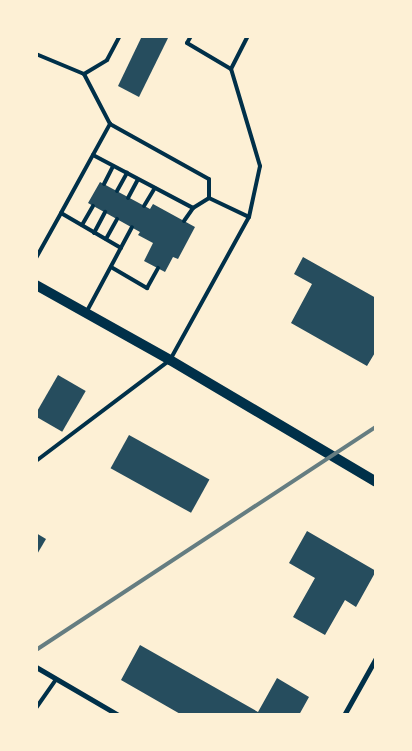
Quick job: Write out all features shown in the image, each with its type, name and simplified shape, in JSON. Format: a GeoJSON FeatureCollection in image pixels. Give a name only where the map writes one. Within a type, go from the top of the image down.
{"type":"FeatureCollection","features":[{"type":"Feature","properties":{"kind":"main road"},"geometry":{"type":"LineString","coordinates":[[36,285],[170,360],[376,482]]}},
{"type":"Feature","properties":{"kind":"street"},"geometry":{"type":"LineString","coordinates":[[344,715],[376,658]]}},
{"type":"Feature","properties":{"kind":"street"},"geometry":{"type":"LineString","coordinates":[[36,667],[118,715]]}},
{"type":"Feature","properties":{"kind":"lane"},"geometry":{"type":"LineString","coordinates":[[84,74],[107,60],[120,36]]}},
{"type":"Feature","properties":{"kind":"lane"},"geometry":{"type":"LineString","coordinates":[[36,461],[170,360],[249,217],[260,166],[231,69],[187,43],[191,36]]}},
{"type":"Feature","properties":{"kind":"lane"},"geometry":{"type":"LineString","coordinates":[[231,69],[248,36]]}},
{"type":"Feature","properties":{"kind":"lane"},"geometry":{"type":"LineString","coordinates":[[36,54],[84,74],[110,124],[208,179],[209,198]]}},
{"type":"Feature","properties":{"kind":"lane"},"geometry":{"type":"LineString","coordinates":[[36,258],[110,124]]}},
{"type":"Feature","properties":{"kind":"lane"},"geometry":{"type":"LineString","coordinates":[[93,155],[193,208]]}},
{"type":"Feature","properties":{"kind":"lane"},"geometry":{"type":"LineString","coordinates":[[104,184],[114,166]]}},
{"type":"Feature","properties":{"kind":"lane"},"geometry":{"type":"LineString","coordinates":[[117,191],[127,173]]}},
{"type":"Feature","properties":{"kind":"lane"},"geometry":{"type":"LineString","coordinates":[[128,198],[138,179]]}},
{"type":"Feature","properties":{"kind":"lane"},"geometry":{"type":"LineString","coordinates":[[144,206],[155,188]]}},
{"type":"Feature","properties":{"kind":"lane"},"geometry":{"type":"LineString","coordinates":[[209,198],[249,217]]}},
{"type":"Feature","properties":{"kind":"lane"},"geometry":{"type":"LineString","coordinates":[[184,221],[193,208],[209,198]]}},
{"type":"Feature","properties":{"kind":"lane"},"geometry":{"type":"LineString","coordinates":[[82,225],[93,206]]}},
{"type":"Feature","properties":{"kind":"lane"},"geometry":{"type":"LineString","coordinates":[[94,233],[105,212]]}},
{"type":"Feature","properties":{"kind":"lane"},"geometry":{"type":"LineString","coordinates":[[61,213],[121,248]]}},
{"type":"Feature","properties":{"kind":"lane"},"geometry":{"type":"LineString","coordinates":[[106,239],[117,219]]}},
{"type":"Feature","properties":{"kind":"lane"},"geometry":{"type":"LineString","coordinates":[[86,313],[132,228]]}},
{"type":"Feature","properties":{"kind":"lane"},"geometry":{"type":"LineString","coordinates":[[111,267],[147,288],[158,268]]}},
{"type":"Feature","properties":{"kind":"lane"},"geometry":{"type":"LineString","coordinates":[[36,708],[56,679]]}},
{"type":"Feature","properties":{"kind":"building"},"geometry":{"type":"Polygon","coordinates":[[[142,36],[169,36],[139,97],[118,86],[142,36]]]}},
{"type":"Feature","properties":{"kind":"building"},"geometry":{"type":"Polygon","coordinates":[[[100,182],[150,209],[153,204],[195,227],[178,259],[173,257],[165,272],[144,261],[153,243],[138,235],[140,232],[88,203],[100,182]]]}},
{"type":"Feature","properties":{"kind":"building"},"geometry":{"type":"Polygon","coordinates":[[[303,257],[376,298],[376,351],[367,366],[291,323],[312,284],[294,274],[303,257]]]}},
{"type":"Feature","properties":{"kind":"building"},"geometry":{"type":"Polygon","coordinates":[[[58,375],[86,391],[62,432],[36,417],[36,413],[58,375]]]}},
{"type":"Feature","properties":{"kind":"building"},"geometry":{"type":"Polygon","coordinates":[[[129,435],[209,480],[191,513],[111,468],[129,435]]]}},
{"type":"Feature","properties":{"kind":"building"},"geometry":{"type":"Polygon","coordinates":[[[307,531],[376,571],[356,607],[345,600],[325,635],[293,617],[315,578],[289,563],[307,531]]]}},
{"type":"Feature","properties":{"kind":"building"},"geometry":{"type":"Polygon","coordinates":[[[36,533],[46,539],[36,556],[36,533]]]}},
{"type":"Feature","properties":{"kind":"building"},"geometry":{"type":"Polygon","coordinates":[[[140,645],[258,712],[277,678],[309,697],[299,715],[182,715],[121,680],[140,645]]]}},
{"type":"Feature","properties":{"kind":"railway"},"geometry":{"type":"LineString","coordinates":[[36,650],[376,427]]}}]}
